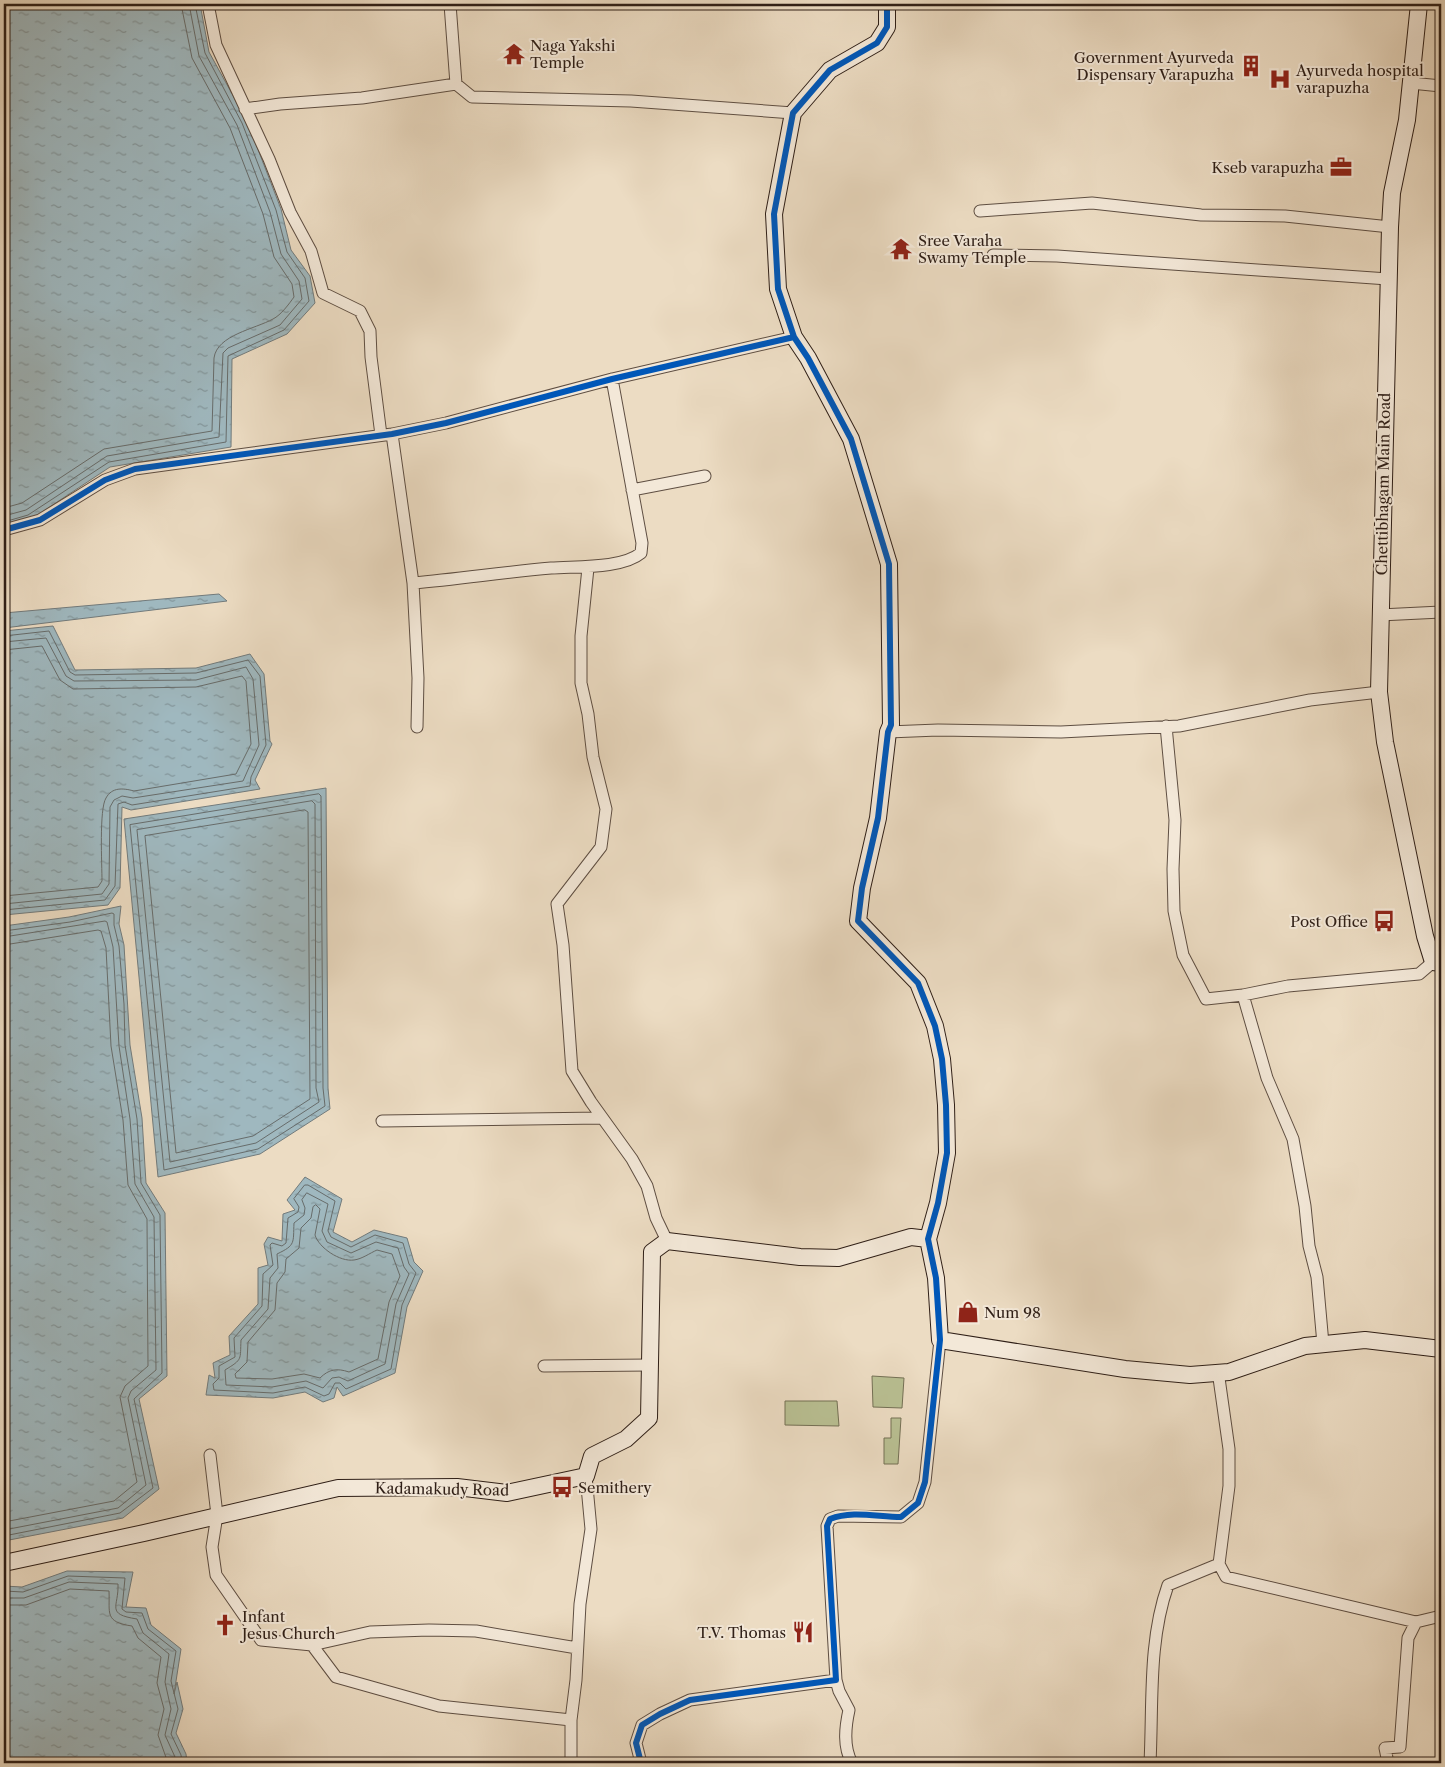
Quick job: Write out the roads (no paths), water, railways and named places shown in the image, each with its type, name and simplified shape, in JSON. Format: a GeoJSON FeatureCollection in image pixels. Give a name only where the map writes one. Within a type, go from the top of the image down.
{"type":"FeatureCollection","features":[{"type":"Feature","properties":{"kind":"street"},"geometry":{"type":"LineString","coordinates":[[208,4],[216,45],[290,212],[311,252],[323,293],[360,311],[370,331],[371,357],[413,584],[418,678],[417,727]]}},
{"type":"Feature","properties":{"kind":"street"},"geometry":{"type":"LineString","coordinates":[[450,4],[456,84],[472,97],[631,101],[793,112]]}},
{"type":"Feature","properties":{"kind":"street"},"geometry":{"type":"LineString","coordinates":[[852,1763],[847,1754],[845,1727],[849,1710],[839,1691],[836,1680],[827,1526],[830,1519],[838,1516],[901,1516],[918,1503],[925,1482],[940,1340],[936,1278],[928,1239],[938,1203],[947,1153],[946,1104],[942,1059],[935,1026],[918,982],[858,921],[862,888],[878,818],[888,732],[891,725],[890,564],[852,439],[808,358],[794,337],[778,289],[774,214],[793,112],[830,70],[877,43],[887,27],[887,4]]}},
{"type":"Feature","properties":{"kind":"street","name":"Chettibhagam Main Road"},"geometry":{"type":"LineString","coordinates":[[1419,4],[1407,120],[1392,193],[1388,279],[1379,692],[1385,742],[1424,936],[1437,962]]}},
{"type":"Feature","properties":{"kind":"street"},"geometry":{"type":"LineString","coordinates":[[1411,83],[1441,86]]}},
{"type":"Feature","properties":{"kind":"street"},"geometry":{"type":"LineString","coordinates":[[245,109],[280,104],[362,98],[456,84]]}},
{"type":"Feature","properties":{"kind":"street"},"geometry":{"type":"LineString","coordinates":[[980,211],[1092,203],[1201,215],[1285,216],[1390,228]]}},
{"type":"Feature","properties":{"kind":"street"},"geometry":{"type":"LineString","coordinates":[[993,254],[1058,256],[1388,279]]}},
{"type":"Feature","properties":{"kind":"street"},"geometry":{"type":"LineString","coordinates":[[4,530],[40,520],[106,480],[135,469],[386,435],[446,423],[612,379],[794,337]]}},
{"type":"Feature","properties":{"kind":"street"},"geometry":{"type":"LineString","coordinates":[[413,584],[552,568],[588,568],[634,558],[640,553],[642,543],[612,379]]}},
{"type":"Feature","properties":{"kind":"street"},"geometry":{"type":"LineString","coordinates":[[632,490],[705,476]]}},
{"type":"Feature","properties":{"kind":"street"},"geometry":{"type":"LineString","coordinates":[[588,568],[582,636],[581,683],[588,714],[592,757],[606,809],[601,847],[557,904],[563,945],[572,1072],[632,1159],[646,1186],[656,1218],[667,1240]]}},
{"type":"Feature","properties":{"kind":"street"},"geometry":{"type":"LineString","coordinates":[[1380,615],[1441,612]]}},
{"type":"Feature","properties":{"kind":"street"},"geometry":{"type":"LineString","coordinates":[[888,732],[1061,732],[1179,726],[1310,700],[1379,692]]}},
{"type":"Feature","properties":{"kind":"street"},"geometry":{"type":"LineString","coordinates":[[1166,726],[1175,820],[1172,869],[1174,911],[1183,955],[1206,999],[1288,986],[1419,974],[1437,962]]}},
{"type":"Feature","properties":{"kind":"street"},"geometry":{"type":"LineString","coordinates":[[1243,994],[1267,1078],[1292,1139],[1305,1206],[1309,1246],[1317,1276],[1323,1344]]}},
{"type":"Feature","properties":{"kind":"street"},"geometry":{"type":"LineString","coordinates":[[382,1121],[602,1118]]}},
{"type":"Feature","properties":{"kind":"street"},"geometry":{"type":"LineString","coordinates":[[571,1763],[571,1720],[576,1680],[580,1604],[591,1529],[586,1476],[592,1456],[626,1439],[649,1418],[652,1252],[667,1240],[800,1257],[838,1258],[911,1237],[928,1239]]}},
{"type":"Feature","properties":{"kind":"street"},"geometry":{"type":"LineString","coordinates":[[940,1340],[1165,1374],[1190,1375],[1218,1371],[1228,1372],[1305,1346],[1323,1344],[1365,1340],[1441,1349]]}},
{"type":"Feature","properties":{"kind":"street"},"geometry":{"type":"LineString","coordinates":[[544,1366],[650,1366]]}},
{"type":"Feature","properties":{"kind":"street"},"geometry":{"type":"LineString","coordinates":[[1218,1371],[1229,1450],[1229,1486],[1219,1564],[1226,1577],[1416,1622],[1441,1616]]}},
{"type":"Feature","properties":{"kind":"street"},"geometry":{"type":"LineString","coordinates":[[210,1454],[217,1515],[212,1547],[216,1574],[261,1640],[312,1645],[370,1632],[476,1631],[577,1648]]}},
{"type":"Feature","properties":{"kind":"street","name":"Kadamakudy Road"},"geometry":{"type":"LineString","coordinates":[[4,1563],[338,1488],[457,1487],[507,1493],[586,1476]]}},
{"type":"Feature","properties":{"kind":"street"},"geometry":{"type":"LineString","coordinates":[[1150,1763],[1156,1638],[1160,1608],[1168,1585],[1219,1564]]}},
{"type":"Feature","properties":{"kind":"street"},"geometry":{"type":"LineString","coordinates":[[1388,1763],[1384,1748],[1400,1747],[1408,1638],[1416,1622]]}},
{"type":"Feature","properties":{"kind":"street"},"geometry":{"type":"LineString","coordinates":[[312,1645],[336,1677],[439,1706],[571,1720]]}},
{"type":"Feature","properties":{"kind":"street"},"geometry":{"type":"LineString","coordinates":[[641,1763],[636,1744],[642,1725],[690,1700],[836,1680]]}},
{"type":"Feature","properties":{"kind":"water"},"geometry":{"type":"Polygon","coordinates":[[[4,4],[200,4],[209,52],[247,121],[281,209],[291,250],[310,276],[315,303],[287,334],[232,359],[231,447],[110,467],[30,520],[4,527],[4,4]]]}},
{"type":"Feature","properties":{"kind":"water"},"geometry":{"type":"Polygon","coordinates":[[[219,594],[227,601],[4,628],[4,613],[219,594]]]}},
{"type":"Feature","properties":{"kind":"water"},"geometry":{"type":"Polygon","coordinates":[[[53,626],[75,670],[196,668],[250,654],[264,674],[270,741],[272,744],[255,780],[260,789],[131,810],[122,807],[120,888],[108,905],[4,915],[4,631],[53,626]]]}},
{"type":"Feature","properties":{"kind":"water"},"geometry":{"type":"Polygon","coordinates":[[[326,788],[328,1088],[330,1109],[260,1154],[158,1177],[124,819],[326,788]]]}},
{"type":"Feature","properties":{"kind":"water"},"geometry":{"type":"Polygon","coordinates":[[[121,906],[119,924],[124,945],[130,1045],[142,1118],[146,1183],[165,1213],[167,1376],[139,1399],[159,1489],[123,1518],[4,1541],[4,926],[69,917],[121,906]]]}},
{"type":"Feature","properties":{"kind":"water"},"geometry":{"type":"Polygon","coordinates":[[[305,1177],[342,1199],[333,1232],[352,1242],[374,1230],[407,1238],[414,1262],[423,1271],[407,1307],[395,1373],[343,1396],[337,1387],[334,1398],[323,1402],[305,1392],[273,1398],[206,1395],[209,1375],[215,1378],[213,1363],[230,1355],[229,1336],[258,1304],[258,1268],[268,1265],[264,1244],[268,1237],[282,1241],[283,1214],[295,1210],[287,1200],[305,1177]]]}},
{"type":"Feature","properties":{"kind":"water"},"geometry":{"type":"Polygon","coordinates":[[[67,1571],[133,1572],[126,1607],[146,1608],[151,1625],[181,1649],[174,1694],[177,1682],[183,1709],[176,1733],[186,1754],[187,1763],[4,1763],[4,1586],[22,1587],[67,1571]]]}},
{"type":"Feature","properties":{"kind":"place","name":"Naga Yakshi Temple"},"geometry":{"type":"Point","coordinates":[514,54]}},
{"type":"Feature","properties":{"kind":"place","name":"Government Ayurveda Dispensary Varapuzha"},"geometry":{"type":"Point","coordinates":[1251,66]}},
{"type":"Feature","properties":{"kind":"place","name":"Ayurveda hospital varapuzha"},"geometry":{"type":"Point","coordinates":[1280,79]}},
{"type":"Feature","properties":{"kind":"place","name":"Kseb varapuzha"},"geometry":{"type":"Point","coordinates":[1341,167]}},
{"type":"Feature","properties":{"kind":"place","name":"Sree Varaha Swamy Temple"},"geometry":{"type":"Point","coordinates":[901,249]}},
{"type":"Feature","properties":{"kind":"place","name":"Post Office"},"geometry":{"type":"Point","coordinates":[1384,921]}},
{"type":"Feature","properties":{"kind":"place","name":"Num 98"},"geometry":{"type":"Point","coordinates":[968,1312]}},
{"type":"Feature","properties":{"kind":"place","name":"Semithery"},"geometry":{"type":"Point","coordinates":[562,1487]}},
{"type":"Feature","properties":{"kind":"place","name":"Infant Jesus Church"},"geometry":{"type":"Point","coordinates":[225,1625]}},
{"type":"Feature","properties":{"kind":"place","name":"T.V. Thomas"},"geometry":{"type":"Point","coordinates":[803,1632]}}]}
